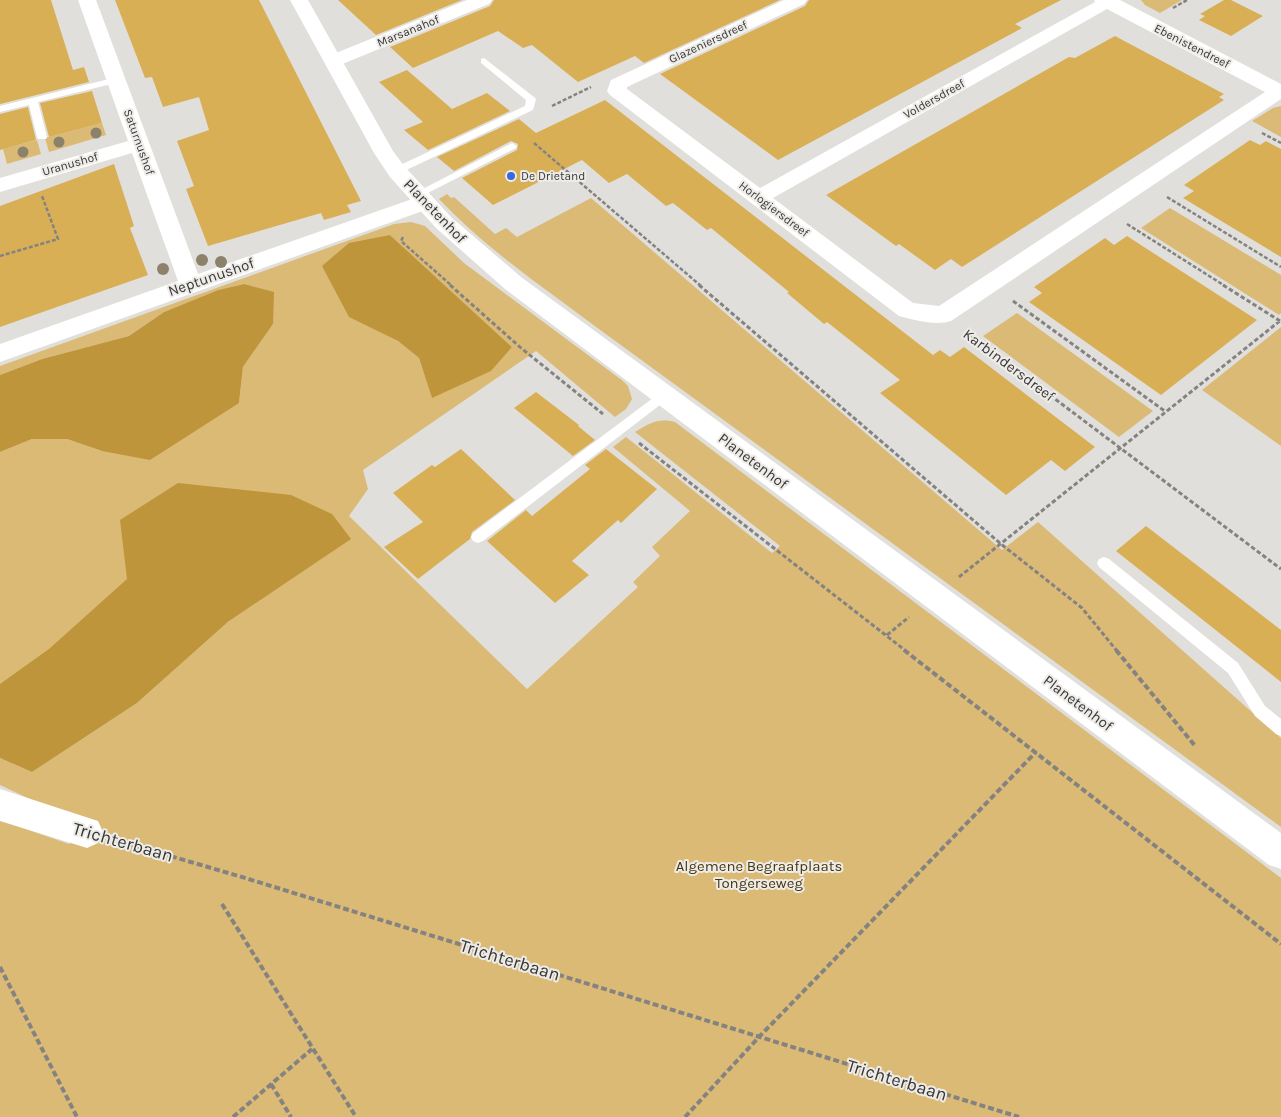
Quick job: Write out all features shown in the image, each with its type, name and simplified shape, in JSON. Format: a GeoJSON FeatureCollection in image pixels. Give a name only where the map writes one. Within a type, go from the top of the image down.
{"type":"FeatureCollection","features":[{"type":"Feature","properties":{"kind":"street","name":"Saturnushof"},"geometry":{"type":"LineString","coordinates":[[88,0],[190,284]]}},
{"type":"Feature","properties":{"kind":"street","name":"Planetenhof"},"geometry":{"type":"LineString","coordinates":[[299,0],[396,171],[443,224],[513,283],[1281,853]]}},
{"type":"Feature","properties":{"kind":"street","name":"Marsanahof"},"geometry":{"type":"LineString","coordinates":[[333,61],[483,0]]}},
{"type":"Feature","properties":{"kind":"street","name":"Glazeniersdreef"},"geometry":{"type":"LineString","coordinates":[[618,84],[798,0]]}},
{"type":"Feature","properties":{"kind":"street","name":"Ebenistendreef"},"geometry":{"type":"LineString","coordinates":[[1107,1],[1280,91]]}},
{"type":"Feature","properties":{"kind":"street","name":"Voldersdreef"},"geometry":{"type":"LineString","coordinates":[[758,198],[1107,1]]}},
{"type":"Feature","properties":{"kind":"street","name":"Horlogiersdreef"},"geometry":{"type":"LineString","coordinates":[[618,84],[617,91],[908,310],[943,315]]}},
{"type":"Feature","properties":{"kind":"street"},"geometry":{"type":"LineString","coordinates":[[943,315],[1280,91]]}},
{"type":"Feature","properties":{"kind":"street","name":"Uranushof"},"geometry":{"type":"LineString","coordinates":[[0,185],[140,144]]}},
{"type":"Feature","properties":{"kind":"street","name":"Neptunushof"},"geometry":{"type":"LineString","coordinates":[[0,353],[419,199]]}},
{"type":"Feature","properties":{"kind":"street","name":"Trichterbaan"},"geometry":{"type":"LineString","coordinates":[[0,805],[87,832]]}},
{"type":"Feature","properties":{"kind":"lane"},"geometry":{"type":"LineString","coordinates":[[396,171],[530,108],[531,99],[484,61]]}},
{"type":"Feature","properties":{"kind":"lane"},"geometry":{"type":"LineString","coordinates":[[0,109],[117,80]]}},
{"type":"Feature","properties":{"kind":"lane"},"geometry":{"type":"LineString","coordinates":[[33,101],[42,137]]}},
{"type":"Feature","properties":{"kind":"lane"},"geometry":{"type":"LineString","coordinates":[[419,199],[512,146]]}},
{"type":"Feature","properties":{"kind":"lane"},"geometry":{"type":"LineString","coordinates":[[478,537],[665,395]]}},
{"type":"Feature","properties":{"kind":"lane"},"geometry":{"type":"LineString","coordinates":[[1104,563],[1233,668],[1260,711],[1281,729]]}},
{"type":"Feature","properties":{"kind":"path"},"geometry":{"type":"LineString","coordinates":[[528,138],[1001,544],[1082,608],[1200,752]]}},
{"type":"Feature","properties":{"kind":"path"},"geometry":{"type":"LineString","coordinates":[[0,256],[58,239],[33,175]]}},
{"type":"Feature","properties":{"kind":"path"},"geometry":{"type":"LineString","coordinates":[[1143,182],[1281,267]]}},
{"type":"Feature","properties":{"kind":"path"},"geometry":{"type":"LineString","coordinates":[[419,199],[401,241],[522,348],[620,428],[1281,944]]}},
{"type":"Feature","properties":{"kind":"path"},"geometry":{"type":"LineString","coordinates":[[887,635],[1280,321],[1103,209]]}},
{"type":"Feature","properties":{"kind":"path"},"geometry":{"type":"LineString","coordinates":[[990,284],[1166,412]]}},
{"type":"Feature","properties":{"kind":"path","name":"Karbindersdreef"},"geometry":{"type":"LineString","coordinates":[[943,315],[1281,569]]}},
{"type":"Feature","properties":{"kind":"path"},"geometry":{"type":"LineString","coordinates":[[688,1116],[759,1037],[1036,752]]}},
{"type":"Feature","properties":{"kind":"path","name":"Trichterbaan"},"geometry":{"type":"LineString","coordinates":[[87,832],[261,883],[1019,1117]]}},
{"type":"Feature","properties":{"kind":"path"},"geometry":{"type":"LineString","coordinates":[[222,904],[356,1117]]}},
{"type":"Feature","properties":{"kind":"path"},"geometry":{"type":"LineString","coordinates":[[0,967],[77,1117]]}},
{"type":"Feature","properties":{"kind":"path"},"geometry":{"type":"LineString","coordinates":[[232,1117],[312,1049]]}},
{"type":"Feature","properties":{"kind":"path"},"geometry":{"type":"LineString","coordinates":[[271,1084],[291,1117]]}},
{"type":"Feature","properties":{"kind":"green space"},"geometry":{"type":"Polygon","coordinates":[[[1141,0],[1182,0],[1160,13],[1145,5],[1141,0]]]}},
{"type":"Feature","properties":{"kind":"green space"},"geometry":{"type":"Polygon","coordinates":[[[1281,106],[1281,137],[1252,121],[1273,108],[1281,106]]]}},
{"type":"Feature","properties":{"kind":"green space"},"geometry":{"type":"Polygon","coordinates":[[[102,123],[106,135],[49,152],[45,138],[102,123]]]}},
{"type":"Feature","properties":{"kind":"green space"},"geometry":{"type":"Polygon","coordinates":[[[37,140],[41,154],[7,164],[3,149],[37,140]]]}},
{"type":"Feature","properties":{"kind":"green space"},"geometry":{"type":"Polygon","coordinates":[[[447,194],[451,198],[454,197],[495,234],[506,228],[517,237],[591,198],[1002,550],[1038,522],[1281,738],[1281,827],[518,269],[477,235],[439,199],[447,194]]]}},
{"type":"Feature","properties":{"kind":"green space"},"geometry":{"type":"Polygon","coordinates":[[[1170,208],[1281,275],[1281,313],[1279,315],[1141,228],[1170,208]]]}},
{"type":"Feature","properties":{"kind":"green space","name":"Algemene Begraafplaats Tongerseweg"},"geometry":{"type":"Polygon","coordinates":[[[411,222],[425,226],[464,263],[623,381],[628,386],[632,399],[626,409],[615,417],[536,351],[363,470],[368,489],[349,516],[527,689],[638,587],[633,582],[660,556],[652,547],[690,511],[613,447],[626,437],[772,553],[780,546],[635,432],[654,422],[675,422],[1281,878],[1281,1117],[0,1117],[0,820],[69,844],[96,826],[0,785],[0,758],[32,772],[137,703],[229,621],[178,537],[0,708],[0,452],[32,439],[67,439],[102,451],[239,403],[243,367],[273,324],[244,284],[218,290],[164,312],[129,336],[42,359],[0,375],[0,366],[394,224],[411,222]],[[390,235],[349,316],[398,341],[419,358],[432,397],[512,347],[390,235]]]}},
{"type":"Feature","properties":{"kind":"green space"},"geometry":{"type":"Polygon","coordinates":[[[1017,313],[1153,411],[1119,437],[983,336],[1017,313]]]}},
{"type":"Feature","properties":{"kind":"green space"},"geometry":{"type":"Polygon","coordinates":[[[1281,327],[1281,446],[1202,390],[1281,327]]]}},
{"type":"Feature","properties":{"kind":"shaded area"},"geometry":{"type":"Polygon","coordinates":[[[390,235],[512,347],[491,371],[432,398],[419,358],[398,341],[349,317],[322,266],[349,243],[390,235]]]}},
{"type":"Feature","properties":{"kind":"shaded area"},"geometry":{"type":"Polygon","coordinates":[[[244,284],[274,292],[273,324],[243,367],[239,403],[150,460],[102,451],[67,439],[32,439],[0,452],[0,375],[42,359],[129,336],[164,312],[218,290],[244,284]]]}},
{"type":"Feature","properties":{"kind":"shaded area"},"geometry":{"type":"Polygon","coordinates":[[[178,483],[291,495],[332,514],[351,539],[229,621],[137,703],[32,772],[0,758],[0,684],[49,649],[127,579],[120,520],[178,483]]]}},
{"type":"Feature","properties":{"kind":"building"},"geometry":{"type":"Polygon","coordinates":[[[0,0],[51,0],[73,70],[84,67],[89,82],[0,104],[0,0]]]}},
{"type":"Feature","properties":{"kind":"building"},"geometry":{"type":"Polygon","coordinates":[[[115,0],[259,0],[361,201],[347,205],[351,212],[324,220],[321,213],[208,246],[186,189],[194,186],[177,141],[209,130],[199,97],[163,107],[152,77],[145,78],[115,0]]]}},
{"type":"Feature","properties":{"kind":"building"},"geometry":{"type":"Polygon","coordinates":[[[338,0],[462,0],[376,35],[338,0]]]}},
{"type":"Feature","properties":{"kind":"building"},"geometry":{"type":"Polygon","coordinates":[[[494,0],[780,0],[644,63],[635,56],[578,82],[532,45],[523,48],[498,31],[413,68],[390,47],[490,6],[494,0]]]}},
{"type":"Feature","properties":{"kind":"building"},"geometry":{"type":"Polygon","coordinates":[[[809,0],[1061,0],[1015,24],[1022,28],[778,160],[660,74],[805,6],[809,0]]]}},
{"type":"Feature","properties":{"kind":"building"},"geometry":{"type":"Polygon","coordinates":[[[1224,0],[1231,0],[1263,16],[1231,36],[1199,20],[1205,16],[1200,14],[1224,0]]]}},
{"type":"Feature","properties":{"kind":"building"},"geometry":{"type":"Polygon","coordinates":[[[1115,36],[1224,94],[1219,97],[1224,100],[962,267],[951,259],[935,270],[899,244],[896,246],[826,195],[1069,57],[1075,58],[1115,36]]]}},
{"type":"Feature","properties":{"kind":"building"},"geometry":{"type":"Polygon","coordinates":[[[407,70],[452,109],[487,93],[510,111],[428,150],[404,130],[423,122],[379,82],[407,70]]]}},
{"type":"Feature","properties":{"kind":"building"},"geometry":{"type":"Polygon","coordinates":[[[92,91],[102,123],[49,137],[40,103],[92,91]]]}},
{"type":"Feature","properties":{"kind":"building"},"geometry":{"type":"Polygon","coordinates":[[[605,100],[933,355],[940,350],[950,357],[964,347],[1095,447],[1065,471],[1051,460],[1006,495],[880,393],[900,380],[827,322],[824,324],[787,293],[789,292],[711,228],[707,230],[673,203],[666,206],[627,174],[609,183],[582,160],[493,205],[462,178],[517,150],[518,144],[511,141],[454,171],[437,157],[519,119],[536,133],[605,100]]]}},
{"type":"Feature","properties":{"kind":"building"},"geometry":{"type":"Polygon","coordinates":[[[28,107],[36,140],[0,150],[0,114],[28,107]]]}},
{"type":"Feature","properties":{"kind":"building"},"geometry":{"type":"Polygon","coordinates":[[[1250,140],[1260,145],[1266,141],[1281,149],[1281,257],[1183,198],[1194,191],[1184,185],[1250,140]]]}},
{"type":"Feature","properties":{"kind":"building"},"geometry":{"type":"Polygon","coordinates":[[[114,164],[134,226],[130,228],[148,275],[0,327],[0,206],[114,164]]]}},
{"type":"Feature","properties":{"kind":"building"},"geometry":{"type":"Polygon","coordinates":[[[1127,236],[1257,320],[1161,395],[1029,302],[1042,293],[1034,287],[1105,238],[1114,245],[1127,236]]]}},
{"type":"Feature","properties":{"kind":"building"},"geometry":{"type":"Polygon","coordinates":[[[536,392],[579,425],[595,440],[573,456],[514,408],[536,392]]]}},
{"type":"Feature","properties":{"kind":"building"},"geometry":{"type":"Polygon","coordinates":[[[461,449],[515,500],[472,532],[470,539],[418,579],[384,547],[423,522],[393,493],[432,465],[435,467],[461,449]]]}},
{"type":"Feature","properties":{"kind":"building"},"geometry":{"type":"Polygon","coordinates":[[[606,449],[657,489],[621,523],[618,520],[572,561],[589,575],[555,603],[487,541],[526,510],[532,516],[590,469],[585,465],[606,449]]]}},
{"type":"Feature","properties":{"kind":"building"},"geometry":{"type":"Polygon","coordinates":[[[1146,526],[1281,630],[1281,682],[1116,551],[1146,526]]]}},
{"type":"Feature","properties":{"kind":"place","name":"De Drietand"},"geometry":{"type":"Point","coordinates":[511,176]}}]}
